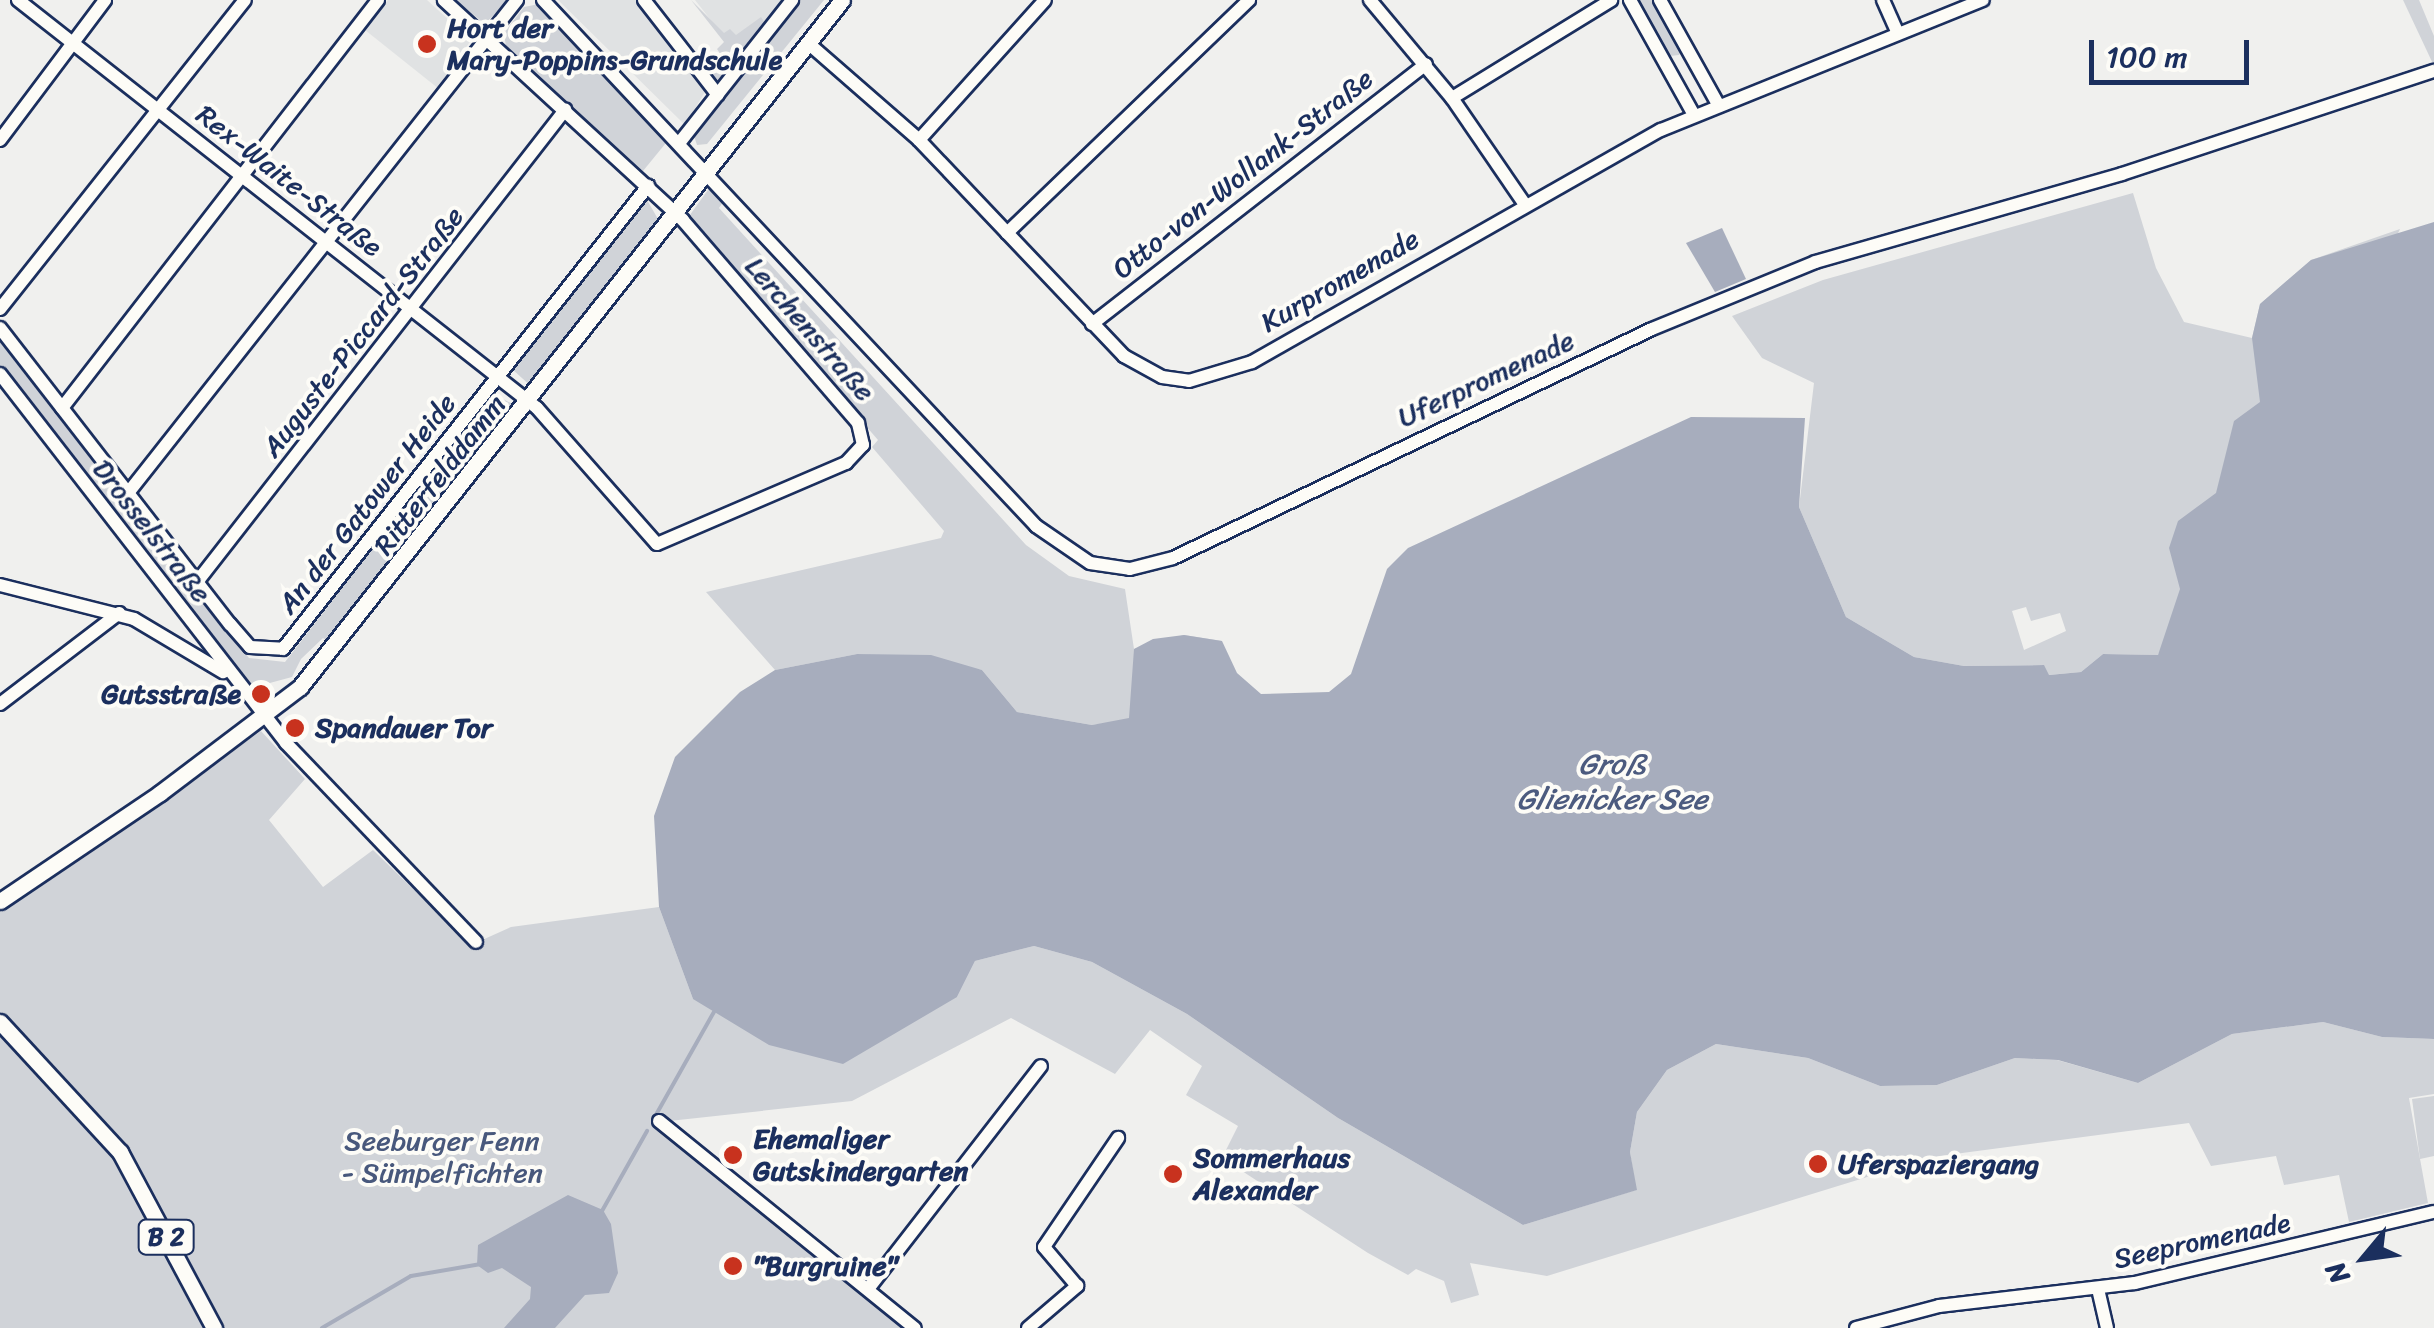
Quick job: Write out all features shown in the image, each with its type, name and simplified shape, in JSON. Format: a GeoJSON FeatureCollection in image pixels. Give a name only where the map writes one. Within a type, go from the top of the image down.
{"type":"FeatureCollection","features":[{"type":"Feature","properties":{"kind":"main road","name":"Ritterfelddamm"},"geometry":{"type":"LineString","coordinates":[[0,901],[265,717],[333,650],[842,0]]}},
{"type":"Feature","properties":{"kind":"main road","name":"B 2"},"geometry":{"type":"LineString","coordinates":[[0,1022],[120,1152],[209,1326]]}},
{"type":"Feature","properties":{"kind":"street","name":"Rex-Waite-Straße"},"geometry":{"type":"LineString","coordinates":[[18,0],[529,402],[657,544]]}},
{"type":"Feature","properties":{"kind":"street"},"geometry":{"type":"LineString","coordinates":[[0,140],[105,0]]}},
{"type":"Feature","properties":{"kind":"street"},"geometry":{"type":"LineString","coordinates":[[0,309],[245,0]]}},
{"type":"Feature","properties":{"kind":"street"},"geometry":{"type":"LineString","coordinates":[[62,408],[378,0]]}},
{"type":"Feature","properties":{"kind":"street"},"geometry":{"type":"LineString","coordinates":[[444,0],[674,212]]}},
{"type":"Feature","properties":{"kind":"street"},"geometry":{"type":"LineString","coordinates":[[128,494],[517,0]]}},
{"type":"Feature","properties":{"kind":"street","name":"Uferpromenade"},"geometry":{"type":"LineString","coordinates":[[543,0],[1047,538],[1090,562],[1130,569],[1173,558],[1618,345],[1815,262],[2122,174],[2434,71]]}},
{"type":"Feature","properties":{"kind":"street"},"geometry":{"type":"LineString","coordinates":[[644,0],[718,95]]}},
{"type":"Feature","properties":{"kind":"street"},"geometry":{"type":"LineString","coordinates":[[680,142],[792,0]]}},
{"type":"Feature","properties":{"kind":"street"},"geometry":{"type":"LineString","coordinates":[[919,140],[1045,0]]}},
{"type":"Feature","properties":{"kind":"street"},"geometry":{"type":"LineString","coordinates":[[1007,233],[1249,0]]}},
{"type":"Feature","properties":{"kind":"street"},"geometry":{"type":"LineString","coordinates":[[1370,0],[1452,98],[1524,202]]}},
{"type":"Feature","properties":{"kind":"street"},"geometry":{"type":"LineString","coordinates":[[1452,98],[1611,0]]}},
{"type":"Feature","properties":{"kind":"street"},"geometry":{"type":"LineString","coordinates":[[1630,0],[1694,115]]}},
{"type":"Feature","properties":{"kind":"street"},"geometry":{"type":"LineString","coordinates":[[1660,0],[1718,104]]}},
{"type":"Feature","properties":{"kind":"street"},"geometry":{"type":"LineString","coordinates":[[1883,0],[1898,33]]}},
{"type":"Feature","properties":{"kind":"street","name":"Kurpromenade"},"geometry":{"type":"LineString","coordinates":[[808,43],[919,140],[1092,324],[1149,372],[1177,380],[1219,377],[1524,202],[1694,115],[1983,0]]}},
{"type":"Feature","properties":{"kind":"street","name":"Otto-von-Wollank-Straße"},"geometry":{"type":"LineString","coordinates":[[1092,324],[1426,64]]}},
{"type":"Feature","properties":{"kind":"street","name":"Auguste-Piccard-Straße"},"geometry":{"type":"LineString","coordinates":[[198,582],[565,110]]}},
{"type":"Feature","properties":{"kind":"street","name":"An der Gatower Heide"},"geometry":{"type":"LineString","coordinates":[[0,328],[250,646],[283,649],[648,186]]}},
{"type":"Feature","properties":{"kind":"street","name":"Lerchenstraße"},"geometry":{"type":"LineString","coordinates":[[657,544],[846,464],[864,436],[674,212]]}},
{"type":"Feature","properties":{"kind":"street","name":"Drosselstraße"},"geometry":{"type":"LineString","coordinates":[[0,374],[231,678],[265,717]]}},
{"type":"Feature","properties":{"kind":"street"},"geometry":{"type":"LineString","coordinates":[[0,585],[119,613],[168,635],[231,678]]}},
{"type":"Feature","properties":{"kind":"street"},"geometry":{"type":"LineString","coordinates":[[0,704],[119,613]]}},
{"type":"Feature","properties":{"kind":"street"},"geometry":{"type":"LineString","coordinates":[[265,717],[476,942]]}},
{"type":"Feature","properties":{"kind":"street"},"geometry":{"type":"LineString","coordinates":[[868,1290],[1041,1066]]}},
{"type":"Feature","properties":{"kind":"street"},"geometry":{"type":"LineString","coordinates":[[659,1121],[915,1328]]}},
{"type":"Feature","properties":{"kind":"street"},"geometry":{"type":"LineString","coordinates":[[1028,1328],[1077,1286],[1044,1248],[1118,1138]]}},
{"type":"Feature","properties":{"kind":"street","name":"Seepromenade"},"geometry":{"type":"LineString","coordinates":[[1856,1328],[1938,1306],[2098,1289],[2434,1212]]}},
{"type":"Feature","properties":{"kind":"street"},"geometry":{"type":"LineString","coordinates":[[2098,1289],[2107,1328]]}},
{"type":"Feature","properties":{"kind":"shaded area","name":"Hort der Mary-Poppins-Grundschule"},"geometry":{"type":"Polygon","coordinates":[[[388,0],[427,0],[471,40],[439,89],[365,30],[388,0]]]}},
{"type":"Feature","properties":{"kind":"shaded area"},"geometry":{"type":"Polygon","coordinates":[[[558,0],[636,0],[706,90],[685,125],[558,0]]]}},
{"type":"Feature","properties":{"kind":"shaded area"},"geometry":{"type":"Polygon","coordinates":[[[695,0],[782,0],[739,56],[695,0]]]}},
{"type":"Feature","properties":{"kind":"green space"},"geometry":{"type":"Polygon","coordinates":[[[455,0],[508,0],[485,24],[455,0]]]}},
{"type":"Feature","properties":{"kind":"green space"},"geometry":{"type":"Polygon","coordinates":[[[691,0],[724,33],[730,29],[736,35],[761,17],[765,23],[720,82],[700,63],[721,55],[717,49],[724,42],[691,0]]]}},
{"type":"Feature","properties":{"kind":"green space"},"geometry":{"type":"Polygon","coordinates":[[[798,0],[824,0],[707,144],[697,145],[693,133],[798,0]]]}},
{"type":"Feature","properties":{"kind":"green space"},"geometry":{"type":"Polygon","coordinates":[[[1636,0],[1655,0],[1683,48],[1679,55],[1670,56],[1636,0]]]}},
{"type":"Feature","properties":{"kind":"green space"},"geometry":{"type":"Polygon","coordinates":[[[2403,0],[2419,0],[2434,36],[2434,66],[2403,0]]]}},
{"type":"Feature","properties":{"kind":"green space"},"geometry":{"type":"Polygon","coordinates":[[[539,4],[670,138],[643,171],[506,47],[504,33],[524,7],[539,4]]]}},
{"type":"Feature","properties":{"kind":"green space"},"geometry":{"type":"Polygon","coordinates":[[[708,190],[726,198],[719,208],[1026,545],[1069,576],[1125,589],[1134,649],[1184,635],[1222,641],[1167,715],[1092,725],[1017,712],[982,670],[883,656],[857,654],[775,670],[706,592],[941,538],[944,531],[872,447],[878,440],[687,219],[708,190]]]}},
{"type":"Feature","properties":{"kind":"green space"},"geometry":{"type":"Polygon","coordinates":[[[2133,193],[2156,268],[2184,322],[2252,338],[2260,304],[2311,260],[2400,229],[2387,257],[2275,380],[2203,566],[2158,655],[2103,654],[2081,672],[2048,675],[2043,665],[1964,666],[1914,657],[1846,617],[1799,507],[1814,383],[1762,358],[1732,316],[1823,280],[2133,193]],[[2026,607],[2012,611],[2024,650],[2066,631],[2060,613],[2031,621],[2026,607]]]}},
{"type":"Feature","properties":{"kind":"green space"},"geometry":{"type":"Polygon","coordinates":[[[646,198],[659,221],[533,388],[512,369],[646,198]]]}},
{"type":"Feature","properties":{"kind":"green space"},"geometry":{"type":"Polygon","coordinates":[[[0,337],[249,658],[285,662],[492,393],[518,407],[328,641],[323,638],[301,659],[292,677],[247,689],[0,367],[0,337]]]}},
{"type":"Feature","properties":{"kind":"green space","name":"Seeburger Fenn - Sümpelfichten"},"geometry":{"type":"Polygon","coordinates":[[[261,731],[305,779],[269,820],[323,887],[373,850],[471,945],[511,927],[659,907],[693,999],[957,997],[975,961],[1034,946],[1092,962],[1187,1014],[1338,1118],[1523,1225],[1636,1190],[1630,1152],[1637,1112],[1667,1070],[1716,1044],[1808,1058],[1880,1086],[1937,1085],[2015,1058],[2057,1060],[2138,1083],[2232,1034],[2323,1022],[2382,1037],[2434,1039],[2434,1094],[2409,1098],[2428,1203],[2349,1222],[2339,1175],[2284,1185],[2276,1156],[2211,1166],[2189,1123],[1932,1157],[1547,1276],[1470,1263],[1479,1295],[1451,1303],[1444,1281],[1416,1269],[1408,1275],[1368,1253],[1222,1158],[1238,1126],[1186,1095],[1202,1066],[1150,1030],[1115,1074],[1011,1018],[852,1101],[660,1122],[916,1328],[0,1328],[0,911],[261,731]]]}},
{"type":"Feature","properties":{"kind":"green space"},"geometry":{"type":"Polygon","coordinates":[[[2434,1096],[2434,1156],[2420,1159],[2412,1099],[2434,1096]]]}},
{"type":"Feature","properties":{"kind":"water","name":"Groß Glienicker See"},"geometry":{"type":"Polygon","coordinates":[[[2434,222],[2434,1039],[2382,1037],[2323,1022],[2232,1034],[2138,1083],[2058,1060],[2015,1058],[1937,1085],[1880,1086],[1808,1058],[1716,1044],[1667,1070],[1637,1112],[1630,1152],[1637,1190],[1523,1225],[1338,1118],[1187,1014],[1092,962],[1034,946],[975,961],[957,997],[843,1064],[769,1045],[693,999],[659,907],[654,816],[675,757],[740,692],[775,670],[857,654],[931,655],[982,670],[1017,712],[1092,725],[1129,718],[1134,649],[1153,639],[1184,635],[1222,641],[1237,673],[1261,694],[1329,692],[1351,674],[1387,569],[1408,548],[1691,417],[1805,418],[1799,507],[1846,617],[1914,657],[1964,666],[2044,665],[2049,675],[2081,672],[2103,654],[2158,655],[2180,589],[2169,548],[2178,521],[2216,493],[2234,421],[2260,402],[2252,338],[2260,304],[2311,260],[2434,222]]]}},
{"type":"Feature","properties":{"kind":"water"},"geometry":{"type":"Polygon","coordinates":[[[1722,228],[1746,279],[1715,292],[1686,243],[1722,228]]]}},
{"type":"Feature","properties":{"kind":"water"},"geometry":{"type":"Polygon","coordinates":[[[568,1195],[603,1210],[611,1224],[618,1273],[609,1293],[585,1295],[555,1328],[504,1328],[530,1299],[531,1287],[502,1268],[488,1273],[477,1265],[478,1245],[568,1195]]]}},
{"type":"Feature","properties":{"kind":"waterway"},"geometry":{"type":"LineString","coordinates":[[657,1113],[714,1012]]}},
{"type":"Feature","properties":{"kind":"waterway"},"geometry":{"type":"LineString","coordinates":[[602,1211],[647,1131]]}},
{"type":"Feature","properties":{"kind":"waterway"},"geometry":{"type":"LineString","coordinates":[[322,1328],[411,1276],[481,1264]]}},
{"type":"Feature","properties":{"kind":"place","name":"Hort der Mary-Poppins-Grundschule"},"geometry":{"type":"Point","coordinates":[427,44]}},
{"type":"Feature","properties":{"kind":"place","name":"Gutsstraße"},"geometry":{"type":"Point","coordinates":[261,694]}},
{"type":"Feature","properties":{"kind":"place","name":"Spandauer Tor"},"geometry":{"type":"Point","coordinates":[295,728]}},
{"type":"Feature","properties":{"kind":"place","name":"Ehemaliger Gutskindergarten"},"geometry":{"type":"Point","coordinates":[733,1155]}},
{"type":"Feature","properties":{"kind":"place","name":"Uferspaziergang"},"geometry":{"type":"Point","coordinates":[1818,1164]}},
{"type":"Feature","properties":{"kind":"place","name":"Sommerhaus Alexander"},"geometry":{"type":"Point","coordinates":[1173,1174]}},
{"type":"Feature","properties":{"kind":"place","name":"\"Burgruine\""},"geometry":{"type":"Point","coordinates":[733,1266]}}]}
